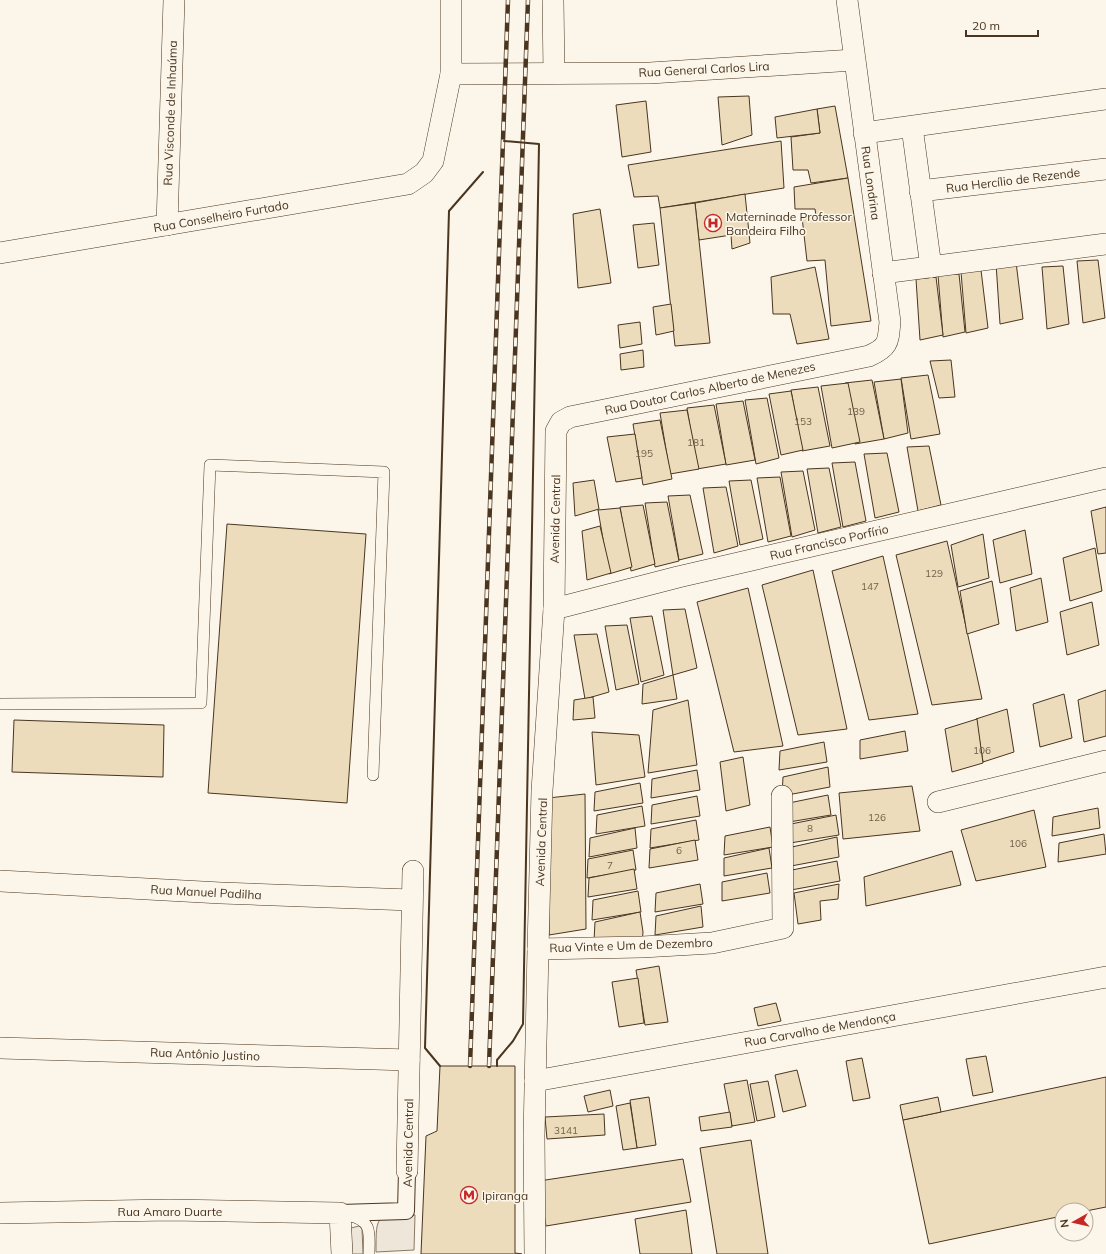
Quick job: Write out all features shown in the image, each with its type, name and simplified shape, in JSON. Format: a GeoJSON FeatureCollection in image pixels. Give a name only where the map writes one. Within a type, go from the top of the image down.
{"type":"FeatureCollection","features":[{"type":"Feature","properties":{"kind":"street","name":"Rua Visconde de Inhaúma"},"geometry":{"type":"LineString","coordinates":[[167,225],[174,0]]}},
{"type":"Feature","properties":{"kind":"street"},"geometry":{"type":"LineString","coordinates":[[451,0],[451,74]]}},
{"type":"Feature","properties":{"kind":"street"},"geometry":{"type":"LineString","coordinates":[[553,0],[554,73]]}},
{"type":"Feature","properties":{"kind":"street","name":"Rua Londrina"},"geometry":{"type":"LineString","coordinates":[[847,0],[890,322],[888,340],[882,350],[869,356]]}},
{"type":"Feature","properties":{"kind":"street","name":"Rua General Carlos Lira"},"geometry":{"type":"LineString","coordinates":[[451,74],[650,73],[854,60]]}},
{"type":"Feature","properties":{"kind":"street","name":"Rua Conselheiro Furtado"},"geometry":{"type":"LineString","coordinates":[[0,253],[408,184],[424,173],[433,161],[451,74]]}},
{"type":"Feature","properties":{"kind":"street"},"geometry":{"type":"LineString","coordinates":[[864,133],[1106,99]]}},
{"type":"Feature","properties":{"kind":"street"},"geometry":{"type":"LineString","coordinates":[[912,127],[931,267]]}},
{"type":"Feature","properties":{"kind":"street","name":"Rua Hercílio de Rezende"},"geometry":{"type":"LineString","coordinates":[[920,191],[1106,169]]}},
{"type":"Feature","properties":{"kind":"street"},"geometry":{"type":"LineString","coordinates":[[883,273],[1106,244]]}},
{"type":"Feature","properties":{"kind":"street","name":"Rua Doutor Carlos Alberto de Menezes"},"geometry":{"type":"LineString","coordinates":[[556,431],[562,422],[570,417],[869,356]]}},
{"type":"Feature","properties":{"kind":"street","name":"Avenida Central"},"geometry":{"type":"LineString","coordinates":[[535,1254],[535,1081],[542,791],[554,609],[556,431]]}},
{"type":"Feature","properties":{"kind":"street","name":"Rua Francisco Porfírio"},"geometry":{"type":"LineString","coordinates":[[554,609],[800,548],[1106,478]]}},
{"type":"Feature","properties":{"kind":"street"},"geometry":{"type":"LineString","coordinates":[[938,802],[1106,761]]}},
{"type":"Feature","properties":{"kind":"street","name":"Rua Vinte e Um de Dezembro"},"geometry":{"type":"LineString","coordinates":[[538,949],[642,947],[712,943],[783,928],[782,796]]}},
{"type":"Feature","properties":{"kind":"street","name":"Avenida Central"},"geometry":{"type":"LineString","coordinates":[[340,1213],[406,1211],[411,900],[413,871]]}},
{"type":"Feature","properties":{"kind":"street","name":"Rua Manuel Padilha"},"geometry":{"type":"LineString","coordinates":[[0,881],[221,893],[411,900]]}},
{"type":"Feature","properties":{"kind":"street","name":"Rua Carvalho de Mendonça"},"geometry":{"type":"LineString","coordinates":[[535,1081],[1106,977]]}},
{"type":"Feature","properties":{"kind":"street","name":"Rua Antônio Justino"},"geometry":{"type":"LineString","coordinates":[[0,1048],[409,1060]]}},
{"type":"Feature","properties":{"kind":"street","name":"Rua Amaro Duarte"},"geometry":{"type":"LineString","coordinates":[[0,1213],[170,1210],[340,1213]]}},
{"type":"Feature","properties":{"kind":"street"},"geometry":{"type":"LineString","coordinates":[[340,1213],[342,1254]]}},
{"type":"Feature","properties":{"kind":"lane"},"geometry":{"type":"LineString","coordinates":[[0,704],[201,703],[210,465],[384,472],[373,775]]}},
{"type":"Feature","properties":{"kind":"lane"},"geometry":{"type":"LineString","coordinates":[[340,1213],[361,1218],[366,1224],[369,1229],[369,1254]]}},
{"type":"Feature","properties":{"kind":"shaded area"},"geometry":{"type":"Polygon","coordinates":[[[415,1215],[414,1250],[376,1252],[377,1229],[378,1223],[381,1219],[392,1216],[415,1215]]]}},
{"type":"Feature","properties":{"kind":"shaded area"},"geometry":{"type":"Polygon","coordinates":[[[359,1226],[362,1228],[363,1254],[352,1254],[351,1228],[359,1226]]]}},
{"type":"Feature","properties":{"kind":"building"},"geometry":{"type":"Polygon","coordinates":[[[749,96],[752,135],[722,145],[718,97],[749,96]]]}},
{"type":"Feature","properties":{"kind":"building"},"geometry":{"type":"Polygon","coordinates":[[[646,101],[651,152],[622,157],[616,105],[646,101]]]}},
{"type":"Feature","properties":{"kind":"building"},"geometry":{"type":"Polygon","coordinates":[[[835,106],[848,178],[811,183],[808,170],[793,170],[791,137],[820,133],[817,109],[835,106]]]}},
{"type":"Feature","properties":{"kind":"building"},"geometry":{"type":"Polygon","coordinates":[[[817,109],[820,133],[777,138],[775,117],[817,109]]]}},
{"type":"Feature","properties":{"kind":"building"},"geometry":{"type":"Polygon","coordinates":[[[781,141],[784,188],[660,208],[658,196],[634,197],[628,165],[781,141]]]}},
{"type":"Feature","properties":{"kind":"building"},"geometry":{"type":"Polygon","coordinates":[[[848,178],[871,321],[831,326],[825,260],[807,261],[802,217],[816,216],[815,209],[795,209],[794,187],[848,178]]]}},
{"type":"Feature","properties":{"kind":"building"},"geometry":{"type":"Polygon","coordinates":[[[745,194],[750,243],[732,249],[731,235],[699,240],[695,203],[745,194]]]}},
{"type":"Feature","properties":{"kind":"building"},"geometry":{"type":"Polygon","coordinates":[[[695,203],[710,343],[675,346],[660,208],[695,203]]]}},
{"type":"Feature","properties":{"kind":"building"},"geometry":{"type":"Polygon","coordinates":[[[600,209],[611,283],[578,288],[573,214],[600,209]]]}},
{"type":"Feature","properties":{"kind":"building"},"geometry":{"type":"Polygon","coordinates":[[[654,223],[659,265],[638,268],[633,225],[654,223]]]}},
{"type":"Feature","properties":{"kind":"building"},"geometry":{"type":"Polygon","coordinates":[[[1098,260],[1105,318],[1083,323],[1077,261],[1098,260]]]}},
{"type":"Feature","properties":{"kind":"building"},"geometry":{"type":"Polygon","coordinates":[[[1016,262],[1023,319],[1000,324],[996,263],[1016,262]]]}},
{"type":"Feature","properties":{"kind":"building"},"geometry":{"type":"Polygon","coordinates":[[[1063,266],[1069,324],[1047,329],[1042,267],[1063,266]]]}},
{"type":"Feature","properties":{"kind":"building"},"geometry":{"type":"Polygon","coordinates":[[[815,267],[829,339],[797,344],[790,314],[773,314],[771,277],[815,267]]]}},
{"type":"Feature","properties":{"kind":"building"},"geometry":{"type":"Polygon","coordinates":[[[981,270],[988,328],[966,333],[961,272],[981,270]]]}},
{"type":"Feature","properties":{"kind":"building"},"geometry":{"type":"Polygon","coordinates":[[[959,274],[965,332],[943,337],[938,275],[959,274]]]}},
{"type":"Feature","properties":{"kind":"building"},"geometry":{"type":"Polygon","coordinates":[[[936,277],[943,335],[920,340],[916,279],[936,277]]]}},
{"type":"Feature","properties":{"kind":"building"},"geometry":{"type":"Polygon","coordinates":[[[671,304],[674,331],[656,335],[653,307],[671,304]]]}},
{"type":"Feature","properties":{"kind":"building"},"geometry":{"type":"Polygon","coordinates":[[[640,322],[642,344],[620,348],[618,325],[640,322]]]}},
{"type":"Feature","properties":{"kind":"building"},"geometry":{"type":"Polygon","coordinates":[[[643,350],[644,367],[621,370],[620,354],[643,350]]]}},
{"type":"Feature","properties":{"kind":"building"},"geometry":{"type":"Polygon","coordinates":[[[951,360],[955,397],[939,398],[930,361],[951,360]]]}},
{"type":"Feature","properties":{"kind":"building"},"geometry":{"type":"Polygon","coordinates":[[[928,375],[940,434],[911,439],[901,378],[928,375]]]}},
{"type":"Feature","properties":{"kind":"building"},"geometry":{"type":"Polygon","coordinates":[[[901,379],[908,433],[884,439],[874,382],[901,379]]]}},
{"type":"Feature","properties":{"kind":"building"},"geometry":{"type":"Polygon","coordinates":[[[872,380],[884,439],[855,444],[845,383],[872,380]]]}},
{"type":"Feature","properties":{"kind":"building"},"geometry":{"type":"Polygon","coordinates":[[[848,383],[860,442],[832,448],[821,386],[848,383]]]}},
{"type":"Feature","properties":{"kind":"building"},"geometry":{"type":"Polygon","coordinates":[[[818,387],[830,446],[802,451],[791,390],[818,387]]]}},
{"type":"Feature","properties":{"kind":"building"},"geometry":{"type":"Polygon","coordinates":[[[791,391],[803,450],[781,455],[769,394],[791,391]]]}},
{"type":"Feature","properties":{"kind":"building"},"geometry":{"type":"Polygon","coordinates":[[[767,398],[779,458],[756,464],[745,400],[767,398]]]}},
{"type":"Feature","properties":{"kind":"building"},"geometry":{"type":"Polygon","coordinates":[[[743,401],[755,460],[726,465],[716,404],[743,401]]]}},
{"type":"Feature","properties":{"kind":"building"},"geometry":{"type":"Polygon","coordinates":[[[714,405],[726,464],[697,469],[687,408],[714,405]]]}},
{"type":"Feature","properties":{"kind":"building"},"geometry":{"type":"Polygon","coordinates":[[[687,410],[699,469],[670,474],[660,413],[687,410]]]}},
{"type":"Feature","properties":{"kind":"building"},"geometry":{"type":"Polygon","coordinates":[[[660,420],[672,479],[643,485],[633,424],[660,420]]]}},
{"type":"Feature","properties":{"kind":"building"},"geometry":{"type":"Polygon","coordinates":[[[635,434],[642,478],[616,482],[607,437],[635,434]]]}},
{"type":"Feature","properties":{"kind":"building"},"geometry":{"type":"Polygon","coordinates":[[[929,446],[941,505],[918,511],[907,447],[929,446]]]}},
{"type":"Feature","properties":{"kind":"building"},"geometry":{"type":"Polygon","coordinates":[[[887,453],[899,512],[875,518],[864,454],[887,453]]]}},
{"type":"Feature","properties":{"kind":"building"},"geometry":{"type":"Polygon","coordinates":[[[855,462],[866,521],[843,527],[832,463],[855,462]]]}},
{"type":"Feature","properties":{"kind":"building"},"geometry":{"type":"Polygon","coordinates":[[[829,468],[841,527],[818,533],[807,469],[829,468]]]}},
{"type":"Feature","properties":{"kind":"building"},"geometry":{"type":"Polygon","coordinates":[[[803,471],[815,530],[792,537],[781,472],[803,471]]]}},
{"type":"Feature","properties":{"kind":"building"},"geometry":{"type":"Polygon","coordinates":[[[780,477],[791,536],[768,542],[757,478],[780,477]]]}},
{"type":"Feature","properties":{"kind":"building"},"geometry":{"type":"Polygon","coordinates":[[[594,480],[599,509],[575,516],[573,483],[594,480]]]}},
{"type":"Feature","properties":{"kind":"building"},"geometry":{"type":"Polygon","coordinates":[[[751,480],[763,539],[740,545],[729,481],[751,480]]]}},
{"type":"Feature","properties":{"kind":"building"},"geometry":{"type":"Polygon","coordinates":[[[726,487],[738,546],[714,553],[703,488],[726,487]]]}},
{"type":"Feature","properties":{"kind":"building"},"geometry":{"type":"Polygon","coordinates":[[[690,495],[703,554],[679,560],[668,496],[690,495]]]}},
{"type":"Feature","properties":{"kind":"building"},"geometry":{"type":"Polygon","coordinates":[[[667,502],[679,561],[655,567],[645,503],[667,502]]]}},
{"type":"Feature","properties":{"kind":"building"},"geometry":{"type":"Polygon","coordinates":[[[643,505],[655,564],[631,571],[620,507],[643,505]]]}},
{"type":"Feature","properties":{"kind":"building"},"geometry":{"type":"Polygon","coordinates":[[[1106,507],[1106,553],[1098,554],[1091,511],[1106,507]]]}},
{"type":"Feature","properties":{"kind":"building"},"geometry":{"type":"Polygon","coordinates":[[[620,508],[632,567],[609,574],[598,510],[620,508]]]}},
{"type":"Feature","properties":{"kind":"building"},"geometry":{"type":"Polygon","coordinates":[[[227,524],[366,534],[347,803],[208,793],[227,524]]]}},
{"type":"Feature","properties":{"kind":"building"},"geometry":{"type":"Polygon","coordinates":[[[600,526],[611,573],[587,580],[582,531],[600,526]]]}},
{"type":"Feature","properties":{"kind":"building"},"geometry":{"type":"Polygon","coordinates":[[[1025,530],[1032,574],[1000,583],[993,540],[1025,530]]]}},
{"type":"Feature","properties":{"kind":"building"},"geometry":{"type":"Polygon","coordinates":[[[983,534],[989,578],[958,587],[951,545],[983,534]]]}},
{"type":"Feature","properties":{"kind":"building"},"geometry":{"type":"Polygon","coordinates":[[[947,541],[982,699],[932,705],[896,555],[947,541]]]}},
{"type":"Feature","properties":{"kind":"building"},"geometry":{"type":"Polygon","coordinates":[[[1095,548],[1102,591],[1070,601],[1063,558],[1095,548]]]}},
{"type":"Feature","properties":{"kind":"building"},"geometry":{"type":"Polygon","coordinates":[[[883,556],[918,714],[869,720],[832,571],[883,556]]]}},
{"type":"Feature","properties":{"kind":"building"},"geometry":{"type":"Polygon","coordinates":[[[813,570],[847,729],[798,735],[762,585],[813,570]]]}},
{"type":"Feature","properties":{"kind":"building"},"geometry":{"type":"Polygon","coordinates":[[[1041,578],[1048,622],[1016,631],[1010,588],[1041,578]]]}},
{"type":"Feature","properties":{"kind":"building"},"geometry":{"type":"Polygon","coordinates":[[[992,581],[999,624],[967,634],[960,591],[992,581]]]}},
{"type":"Feature","properties":{"kind":"building"},"geometry":{"type":"Polygon","coordinates":[[[748,588],[783,746],[734,752],[697,602],[748,588]]]}},
{"type":"Feature","properties":{"kind":"building"},"geometry":{"type":"Polygon","coordinates":[[[1092,602],[1099,645],[1067,655],[1060,612],[1092,602]]]}},
{"type":"Feature","properties":{"kind":"building"},"geometry":{"type":"Polygon","coordinates":[[[685,609],[697,668],[673,675],[663,610],[685,609]]]}},
{"type":"Feature","properties":{"kind":"building"},"geometry":{"type":"Polygon","coordinates":[[[652,616],[664,675],[641,682],[630,618],[652,616]]]}},
{"type":"Feature","properties":{"kind":"building"},"geometry":{"type":"Polygon","coordinates":[[[627,625],[639,684],[616,690],[605,626],[627,625]]]}},
{"type":"Feature","properties":{"kind":"building"},"geometry":{"type":"Polygon","coordinates":[[[597,634],[609,692],[585,699],[574,635],[597,634]]]}},
{"type":"Feature","properties":{"kind":"building"},"geometry":{"type":"Polygon","coordinates":[[[673,675],[677,699],[642,704],[643,684],[673,675]]]}},
{"type":"Feature","properties":{"kind":"building"},"geometry":{"type":"Polygon","coordinates":[[[1106,690],[1106,736],[1084,742],[1078,700],[1106,690]]]}},
{"type":"Feature","properties":{"kind":"building"},"geometry":{"type":"Polygon","coordinates":[[[1064,694],[1072,738],[1040,747],[1033,704],[1064,694]]]}},
{"type":"Feature","properties":{"kind":"building"},"geometry":{"type":"Polygon","coordinates":[[[593,697],[595,718],[573,720],[574,700],[593,697]]]}},
{"type":"Feature","properties":{"kind":"building"},"geometry":{"type":"Polygon","coordinates":[[[688,700],[697,765],[648,773],[653,710],[688,700]]]}},
{"type":"Feature","properties":{"kind":"building"},"geometry":{"type":"Polygon","coordinates":[[[1007,709],[1014,752],[983,762],[976,719],[1007,709]]]}},
{"type":"Feature","properties":{"kind":"building"},"geometry":{"type":"Polygon","coordinates":[[[977,719],[983,763],[952,772],[945,729],[977,719]]]}},
{"type":"Feature","properties":{"kind":"building"},"geometry":{"type":"Polygon","coordinates":[[[14,720],[164,725],[163,777],[12,772],[14,720]]]}},
{"type":"Feature","properties":{"kind":"building"},"geometry":{"type":"Polygon","coordinates":[[[905,731],[908,751],[860,759],[860,740],[905,731]]]}},
{"type":"Feature","properties":{"kind":"building"},"geometry":{"type":"Polygon","coordinates":[[[592,732],[639,735],[645,777],[596,785],[592,732]]]}},
{"type":"Feature","properties":{"kind":"building"},"geometry":{"type":"Polygon","coordinates":[[[824,742],[827,762],[779,770],[780,751],[824,742]]]}},
{"type":"Feature","properties":{"kind":"building"},"geometry":{"type":"Polygon","coordinates":[[[743,757],[750,805],[726,811],[720,762],[743,757]]]}},
{"type":"Feature","properties":{"kind":"building"},"geometry":{"type":"Polygon","coordinates":[[[828,767],[830,787],[782,796],[783,777],[828,767]]]}},
{"type":"Feature","properties":{"kind":"building"},"geometry":{"type":"Polygon","coordinates":[[[697,770],[700,790],[651,798],[652,779],[697,770]]]}},
{"type":"Feature","properties":{"kind":"building"},"geometry":{"type":"Polygon","coordinates":[[[640,783],[643,803],[594,811],[595,792],[640,783]]]}},
{"type":"Feature","properties":{"kind":"building"},"geometry":{"type":"Polygon","coordinates":[[[912,786],[920,831],[843,839],[839,793],[912,786]]]}},
{"type":"Feature","properties":{"kind":"building"},"geometry":{"type":"Polygon","coordinates":[[[585,794],[586,929],[549,935],[548,798],[585,794]]]}},
{"type":"Feature","properties":{"kind":"building"},"geometry":{"type":"Polygon","coordinates":[[[828,795],[831,815],[783,823],[784,804],[828,795]]]}},
{"type":"Feature","properties":{"kind":"building"},"geometry":{"type":"Polygon","coordinates":[[[697,796],[700,816],[651,824],[652,805],[697,796]]]}},
{"type":"Feature","properties":{"kind":"building"},"geometry":{"type":"Polygon","coordinates":[[[642,806],[645,826],[596,834],[597,815],[642,806]]]}},
{"type":"Feature","properties":{"kind":"building"},"geometry":{"type":"Polygon","coordinates":[[[1098,808],[1100,828],[1052,836],[1053,817],[1098,808]]]}},
{"type":"Feature","properties":{"kind":"building"},"geometry":{"type":"Polygon","coordinates":[[[1034,810],[1046,867],[976,881],[961,830],[1034,810]]]}},
{"type":"Feature","properties":{"kind":"building"},"geometry":{"type":"Polygon","coordinates":[[[836,815],[839,835],[790,843],[791,824],[836,815]]]}},
{"type":"Feature","properties":{"kind":"building"},"geometry":{"type":"Polygon","coordinates":[[[696,820],[699,840],[650,848],[651,829],[696,820]]]}},
{"type":"Feature","properties":{"kind":"building"},"geometry":{"type":"Polygon","coordinates":[[[770,827],[773,847],[724,855],[725,836],[770,827]]]}},
{"type":"Feature","properties":{"kind":"building"},"geometry":{"type":"Polygon","coordinates":[[[635,828],[637,848],[589,857],[590,838],[635,828]]]}},
{"type":"Feature","properties":{"kind":"building"},"geometry":{"type":"Polygon","coordinates":[[[1104,834],[1106,854],[1058,862],[1059,843],[1104,834]]]}},
{"type":"Feature","properties":{"kind":"building"},"geometry":{"type":"Polygon","coordinates":[[[837,837],[839,857],[791,866],[792,847],[837,837]]]}},
{"type":"Feature","properties":{"kind":"building"},"geometry":{"type":"Polygon","coordinates":[[[695,840],[698,860],[649,868],[650,849],[695,840]]]}},
{"type":"Feature","properties":{"kind":"building"},"geometry":{"type":"Polygon","coordinates":[[[769,848],[772,868],[724,876],[724,858],[769,848]]]}},
{"type":"Feature","properties":{"kind":"building"},"geometry":{"type":"Polygon","coordinates":[[[633,850],[636,870],[587,878],[588,859],[633,850]]]}},
{"type":"Feature","properties":{"kind":"building"},"geometry":{"type":"Polygon","coordinates":[[[952,851],[961,885],[866,906],[864,877],[952,851]]]}},
{"type":"Feature","properties":{"kind":"building"},"geometry":{"type":"Polygon","coordinates":[[[837,861],[840,881],[791,890],[792,870],[837,861]]]}},
{"type":"Feature","properties":{"kind":"building"},"geometry":{"type":"Polygon","coordinates":[[[634,869],[637,889],[588,897],[589,878],[634,869]]]}},
{"type":"Feature","properties":{"kind":"building"},"geometry":{"type":"Polygon","coordinates":[[[767,873],[770,893],[722,901],[722,882],[767,873]]]}},
{"type":"Feature","properties":{"kind":"building"},"geometry":{"type":"Polygon","coordinates":[[[700,884],[703,904],[655,912],[656,893],[700,884]]]}},
{"type":"Feature","properties":{"kind":"building"},"geometry":{"type":"Polygon","coordinates":[[[839,884],[838,899],[820,901],[821,920],[798,924],[794,893],[839,884]]]}},
{"type":"Feature","properties":{"kind":"building"},"geometry":{"type":"Polygon","coordinates":[[[638,891],[641,912],[592,920],[593,900],[638,891]]]}},
{"type":"Feature","properties":{"kind":"building"},"geometry":{"type":"Polygon","coordinates":[[[701,906],[703,927],[655,935],[656,916],[701,906]]]}},
{"type":"Feature","properties":{"kind":"building"},"geometry":{"type":"Polygon","coordinates":[[[640,912],[643,932],[642,944],[594,941],[595,922],[640,912]]]}},
{"type":"Feature","properties":{"kind":"building"},"geometry":{"type":"Polygon","coordinates":[[[659,966],[668,1022],[645,1025],[636,970],[659,966]]]}},
{"type":"Feature","properties":{"kind":"building"},"geometry":{"type":"Polygon","coordinates":[[[638,978],[644,1023],[619,1027],[612,982],[638,978]]]}},
{"type":"Feature","properties":{"kind":"building"},"geometry":{"type":"Polygon","coordinates":[[[776,1003],[781,1021],[758,1026],[754,1008],[776,1003]]]}},
{"type":"Feature","properties":{"kind":"building"},"geometry":{"type":"Polygon","coordinates":[[[986,1056],[993,1092],[973,1096],[966,1059],[986,1056]]]}},
{"type":"Feature","properties":{"kind":"building"},"geometry":{"type":"Polygon","coordinates":[[[862,1058],[870,1098],[853,1101],[846,1061],[862,1058]]]}},
{"type":"Feature","properties":{"kind":"building","name":"Ipiranga"},"geometry":{"type":"Polygon","coordinates":[[[440,1066],[515,1066],[515,1253],[522,1254],[421,1254],[426,1136],[437,1131],[440,1066]]]}},
{"type":"Feature","properties":{"kind":"building"},"geometry":{"type":"Polygon","coordinates":[[[797,1070],[806,1106],[783,1112],[775,1075],[797,1070]]]}},
{"type":"Feature","properties":{"kind":"building"},"geometry":{"type":"Polygon","coordinates":[[[1106,1077],[1106,1207],[1094,1209],[1094,1202],[1054,1202],[1054,1218],[929,1244],[903,1120],[1106,1077]]]}},
{"type":"Feature","properties":{"kind":"building"},"geometry":{"type":"Polygon","coordinates":[[[747,1080],[755,1122],[732,1126],[724,1084],[747,1080]]]}},
{"type":"Feature","properties":{"kind":"building"},"geometry":{"type":"Polygon","coordinates":[[[768,1081],[775,1117],[757,1121],[750,1084],[768,1081]]]}},
{"type":"Feature","properties":{"kind":"building"},"geometry":{"type":"Polygon","coordinates":[[[610,1090],[613,1106],[588,1112],[584,1096],[610,1090]]]}},
{"type":"Feature","properties":{"kind":"building"},"geometry":{"type":"Polygon","coordinates":[[[649,1097],[656,1145],[637,1148],[630,1100],[649,1097]]]}},
{"type":"Feature","properties":{"kind":"building"},"geometry":{"type":"Polygon","coordinates":[[[938,1097],[941,1112],[903,1120],[900,1105],[938,1097]]]}},
{"type":"Feature","properties":{"kind":"building"},"geometry":{"type":"Polygon","coordinates":[[[630,1103],[637,1148],[623,1150],[616,1106],[630,1103]]]}},
{"type":"Feature","properties":{"kind":"building"},"geometry":{"type":"Polygon","coordinates":[[[730,1112],[732,1127],[701,1131],[699,1117],[730,1112]]]}},
{"type":"Feature","properties":{"kind":"building"},"geometry":{"type":"Polygon","coordinates":[[[604,1114],[605,1135],[547,1139],[545,1117],[604,1114]]]}},
{"type":"Feature","properties":{"kind":"building"},"geometry":{"type":"Polygon","coordinates":[[[751,1140],[768,1254],[717,1254],[700,1148],[751,1140]]]}},
{"type":"Feature","properties":{"kind":"building"},"geometry":{"type":"Polygon","coordinates":[[[683,1159],[691,1202],[546,1226],[539,1181],[683,1159]]]}},
{"type":"Feature","properties":{"kind":"building"},"geometry":{"type":"Polygon","coordinates":[[[686,1210],[692,1254],[640,1254],[635,1219],[686,1210]]]}},
{"type":"Feature","properties":{"kind":"railway"},"geometry":{"type":"LineString","coordinates":[[470,1066],[508,0]]}},
{"type":"Feature","properties":{"kind":"railway"},"geometry":{"type":"LineString","coordinates":[[489,1066],[528,0]]}},
{"type":"Feature","properties":{"kind":"wall"},"geometry":{"type":"LineString","coordinates":[[497,1066],[497,1060],[513,1041],[523,1024],[539,144],[504,141]]}},
{"type":"Feature","properties":{"kind":"wall"},"geometry":{"type":"LineString","coordinates":[[440,1066],[425,1048],[449,211],[483,172]]}},
{"type":"Feature","properties":{"kind":"place","name":"Materninade Professor Bandeira Filho"},"geometry":{"type":"Point","coordinates":[713,223]}},
{"type":"Feature","properties":{"kind":"place","name":"Ipiranga"},"geometry":{"type":"Point","coordinates":[469,1195]}}]}
